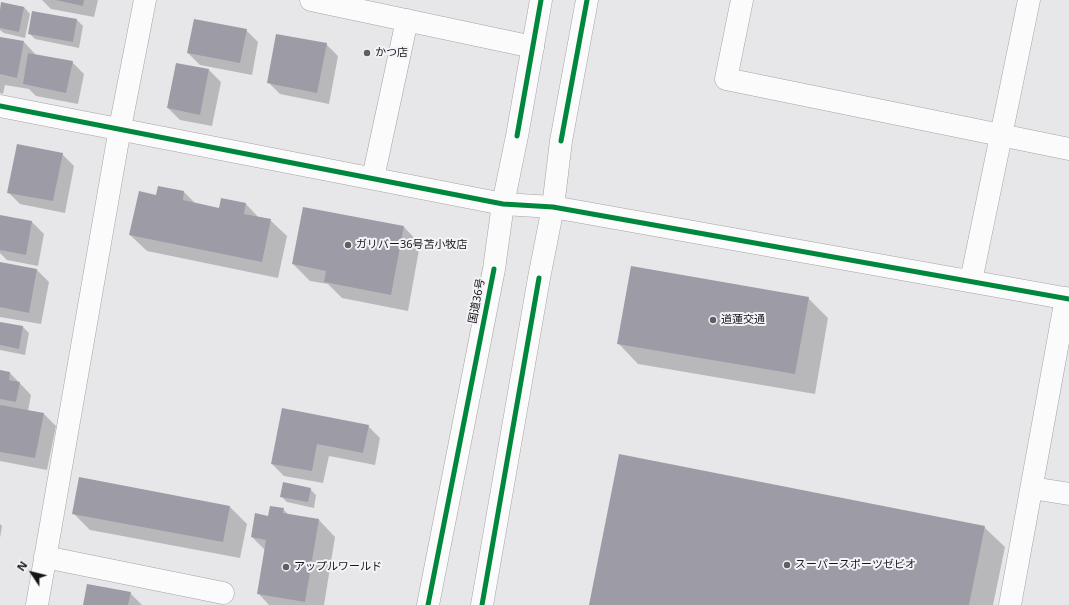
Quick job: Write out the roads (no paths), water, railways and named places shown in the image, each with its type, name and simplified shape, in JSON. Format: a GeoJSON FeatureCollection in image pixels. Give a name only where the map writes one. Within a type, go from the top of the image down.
{"type":"FeatureCollection","features":[{"type":"Feature","properties":{"kind":"main road"},"geometry":{"type":"LineString","coordinates":[[37,605],[120,128],[145,0]]}},
{"type":"Feature","properties":{"kind":"main road"},"geometry":{"type":"LineString","coordinates":[[311,0],[533,47]]}},
{"type":"Feature","properties":{"kind":"main road","name":"国道36号"},"geometry":{"type":"LineString","coordinates":[[428,605],[494,269],[503,204],[517,136],[541,0]]}},
{"type":"Feature","properties":{"kind":"main road"},"geometry":{"type":"LineString","coordinates":[[482,605],[539,278],[553,207],[561,141],[587,0]]}},
{"type":"Feature","properties":{"kind":"main road"},"geometry":{"type":"LineString","coordinates":[[742,0],[726,79],[1069,149]]}},
{"type":"Feature","properties":{"kind":"main road"},"geometry":{"type":"LineString","coordinates":[[971,281],[1029,0]]}},
{"type":"Feature","properties":{"kind":"main road"},"geometry":{"type":"LineString","coordinates":[[373,178],[407,20]]}},
{"type":"Feature","properties":{"kind":"main road"},"geometry":{"type":"LineString","coordinates":[[0,106],[120,128],[503,204],[553,207],[1068,298],[1010,605]]}},
{"type":"Feature","properties":{"kind":"main road"},"geometry":{"type":"LineString","coordinates":[[1032,488],[1069,494]]}},
{"type":"Feature","properties":{"kind":"main road"},"geometry":{"type":"LineString","coordinates":[[45,557],[223,593]]}},
{"type":"Feature","properties":{"kind":"place","name":"かつ店"},"geometry":{"type":"Point","coordinates":[367,53]}},
{"type":"Feature","properties":{"kind":"place","name":"ガリバー36号苫小牧店"},"geometry":{"type":"Point","coordinates":[348,245]}},
{"type":"Feature","properties":{"kind":"place","name":"道蓮交通"},"geometry":{"type":"Point","coordinates":[713,320]}},
{"type":"Feature","properties":{"kind":"place","name":"スーパースポーツゼビオ"},"geometry":{"type":"Point","coordinates":[787,565]}},
{"type":"Feature","properties":{"kind":"place","name":"アップルワールド"},"geometry":{"type":"Point","coordinates":[286,567]}}]}
